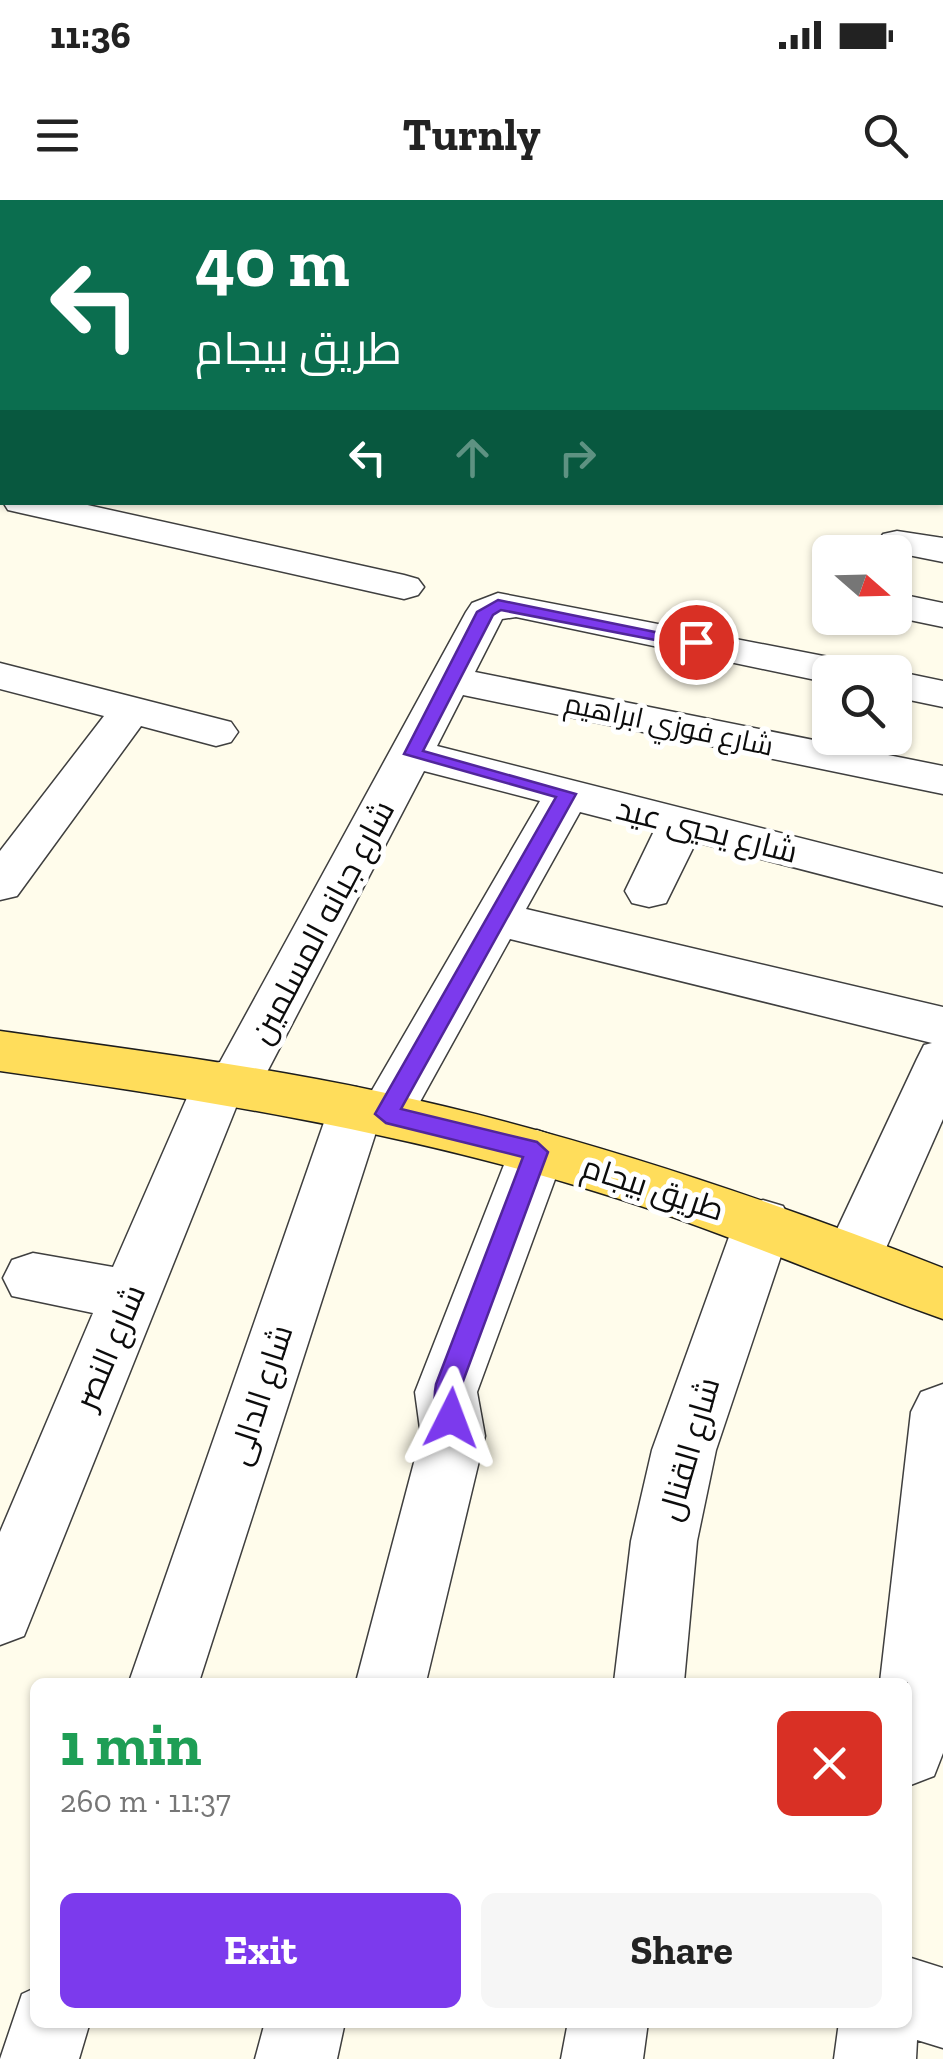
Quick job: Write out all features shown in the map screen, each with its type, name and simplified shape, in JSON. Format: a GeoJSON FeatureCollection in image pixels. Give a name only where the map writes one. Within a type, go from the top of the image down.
{"type":"FeatureCollection","features":[{"type":"Feature","properties":{"kind":"main road","name":"طريق بيجام"},"geometry":{"type":"LineString","coordinates":[[0,1050],[226,1083],[371,1111],[537,1152],[763,1223],[943,1294]]}},
{"type":"Feature","properties":{"kind":"street"},"geometry":{"type":"LineString","coordinates":[[35,505],[404,587]]}},
{"type":"Feature","properties":{"kind":"street"},"geometry":{"type":"LineString","coordinates":[[912,545],[943,550]]}},
{"type":"Feature","properties":{"kind":"street","name":"شارع جبانه المسلمين"},"geometry":{"type":"LineString","coordinates":[[226,1083],[413,754],[486,612],[498,605],[812,667]]}},
{"type":"Feature","properties":{"kind":"street"},"geometry":{"type":"LineString","coordinates":[[912,609],[943,615]]}},
{"type":"Feature","properties":{"kind":"street"},"geometry":{"type":"LineString","coordinates":[[0,676],[216,732]]}},
{"type":"Feature","properties":{"kind":"street","name":"شارع فوزي ابراهيم"},"geometry":{"type":"LineString","coordinates":[[453,680],[943,780]]}},
{"type":"Feature","properties":{"kind":"street"},"geometry":{"type":"LineString","coordinates":[[912,688],[943,694]]}},
{"type":"Feature","properties":{"kind":"street"},"geometry":{"type":"LineString","coordinates":[[0,884],[131,710]]}},
{"type":"Feature","properties":{"kind":"street","name":"شارع يحيي عيد"},"geometry":{"type":"LineString","coordinates":[[413,754],[943,890]]}},
{"type":"Feature","properties":{"kind":"street","name":"شارع الدالى"},"geometry":{"type":"LineString","coordinates":[[165,1678],[371,1111],[496,919],[567,794]]}},
{"type":"Feature","properties":{"kind":"street"},"geometry":{"type":"LineString","coordinates":[[649,890],[681,824]]}},
{"type":"Feature","properties":{"kind":"street"},"geometry":{"type":"LineString","coordinates":[[496,919],[943,1026]]}},
{"type":"Feature","properties":{"kind":"street"},"geometry":{"type":"LineString","coordinates":[[852,1257],[943,1058]]}},
{"type":"Feature","properties":{"kind":"street","name":"شارع النصر"},"geometry":{"type":"LineString","coordinates":[[0,1612],[131,1295],[226,1083]]}},
{"type":"Feature","properties":{"kind":"street"},"geometry":{"type":"LineString","coordinates":[[391,1678],[453,1436],[446,1392],[537,1152]]}},
{"type":"Feature","properties":{"kind":"street","name":"شارع القنال"},"geometry":{"type":"LineString","coordinates":[[650,1678],[664,1541],[684,1450],[763,1223]]}},
{"type":"Feature","properties":{"kind":"street"},"geometry":{"type":"LineString","coordinates":[[33,1278],[131,1295]]}},
{"type":"Feature","properties":{"kind":"street"},"geometry":{"type":"LineString","coordinates":[[912,1711],[943,1412]]}},
{"type":"Feature","properties":{"kind":"street"},"geometry":{"type":"LineString","coordinates":[[912,1998],[943,2008]]}},
{"type":"Feature","properties":{"kind":"street"},"geometry":{"type":"LineString","coordinates":[[38,2059],[48,2028]]}},
{"type":"Feature","properties":{"kind":"street"},"geometry":{"type":"LineString","coordinates":[[296,2059],[304,2028]]}},
{"type":"Feature","properties":{"kind":"street"},"geometry":{"type":"LineString","coordinates":[[602,2059],[607,2028]]}},
{"type":"Feature","properties":{"kind":"street"},"geometry":{"type":"LineString","coordinates":[[874,2059],[877,2028]]}},
{"type":"Feature","properties":{"kind":"route"},"geometry":{"type":"LineString","coordinates":[[451,1418],[446,1392],[537,1152],[386,1114],[567,794],[413,754],[486,612],[498,605],[516,605],[696,642]]}}]}
